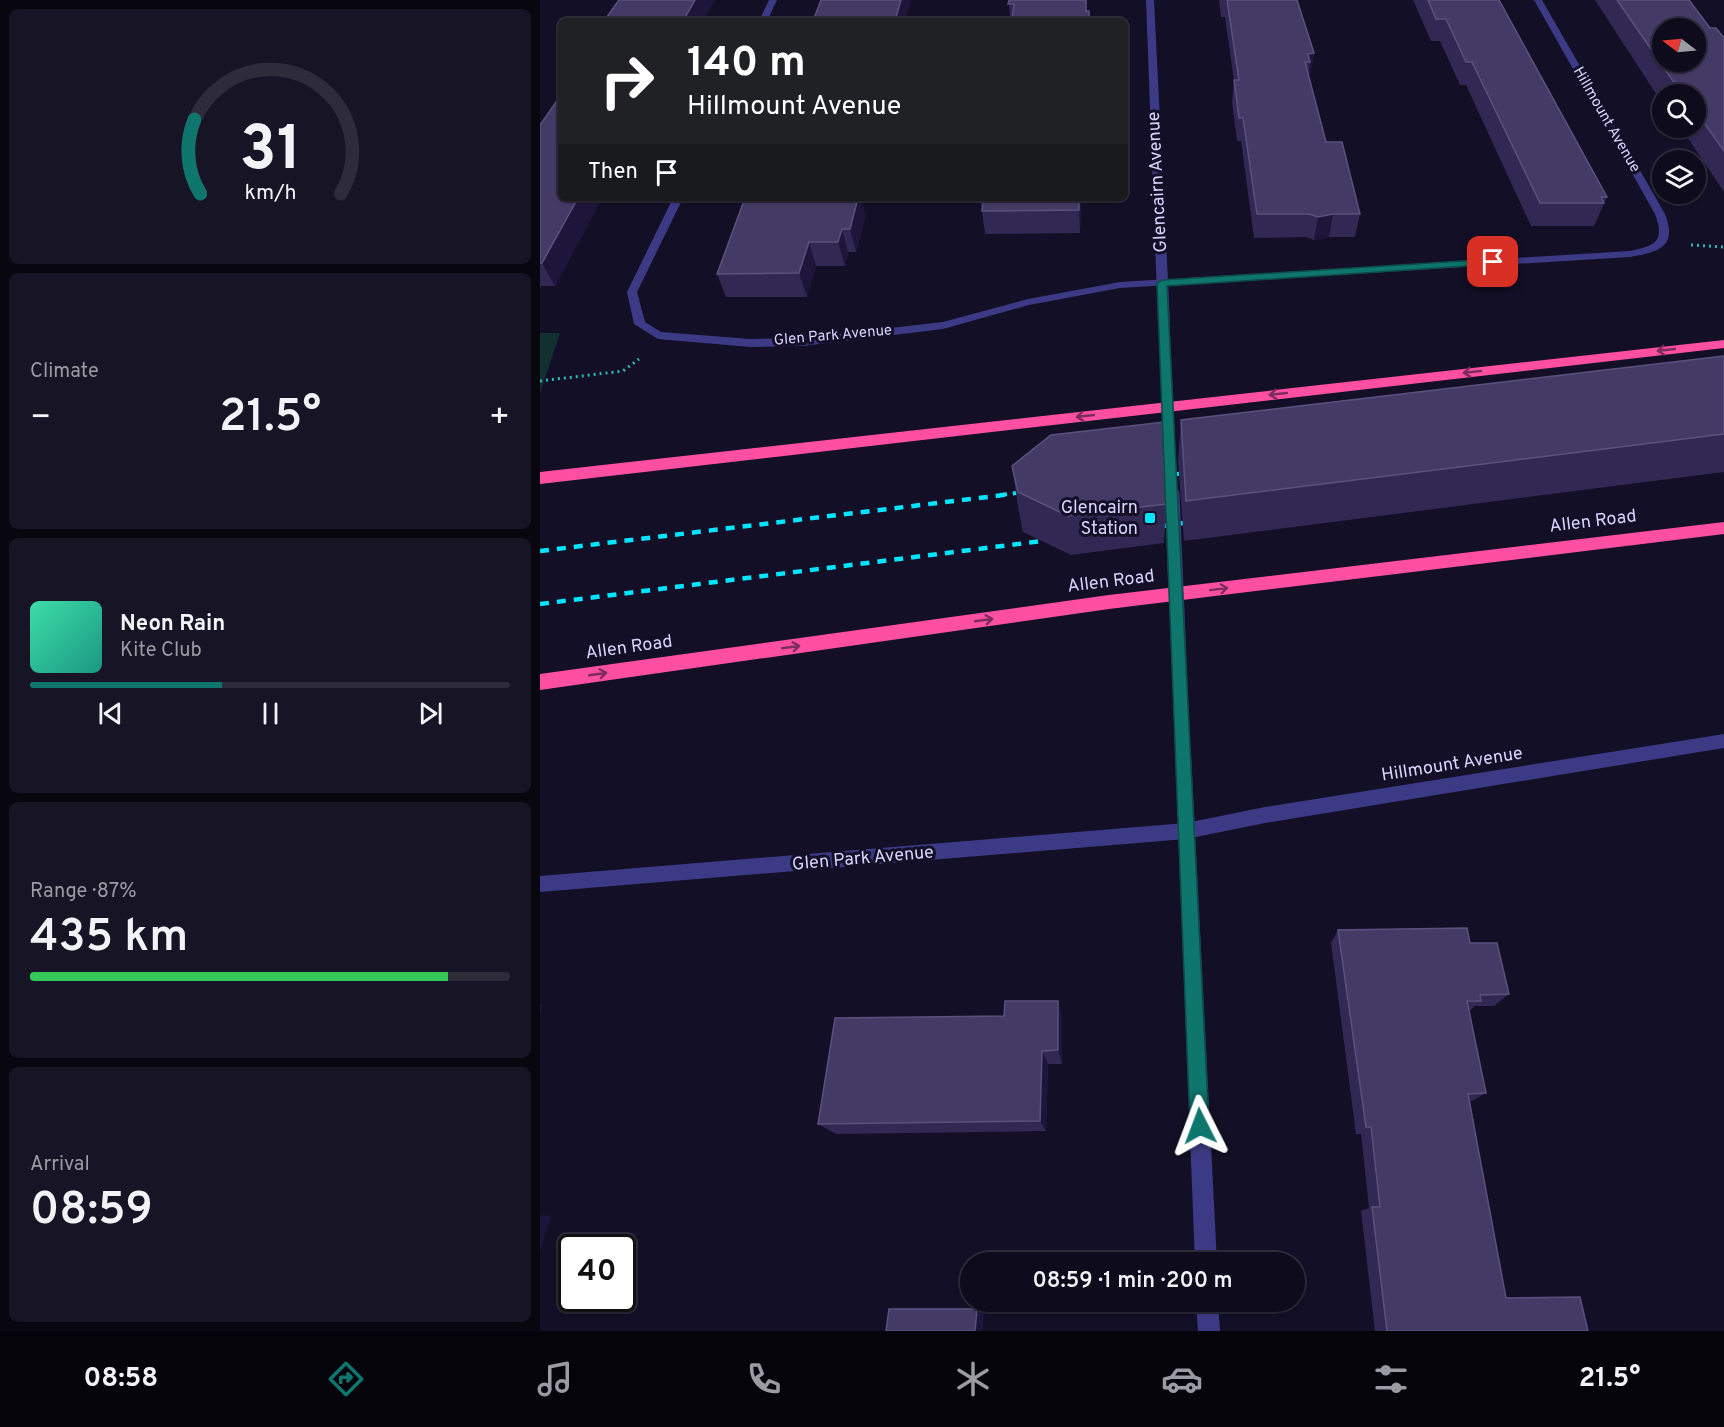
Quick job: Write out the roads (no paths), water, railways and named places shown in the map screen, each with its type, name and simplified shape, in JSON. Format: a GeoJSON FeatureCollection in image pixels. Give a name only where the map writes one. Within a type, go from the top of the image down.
{"type":"FeatureCollection","features":[{"type":"Feature","properties":{"kind":"highway"},"geometry":{"type":"LineString","coordinates":[[540,478],[1724,344]]}},
{"type":"Feature","properties":{"kind":"highway","name":"Allen Road"},"geometry":{"type":"LineString","coordinates":[[540,682],[1109,602],[1724,528]]}},
{"type":"Feature","properties":{"kind":"street"},"geometry":{"type":"LineString","coordinates":[[764,18],[773,0]]}},
{"type":"Feature","properties":{"kind":"street","name":"Glencairn Avenue"},"geometry":{"type":"LineString","coordinates":[[1150,0],[1205,1252]]}},
{"type":"Feature","properties":{"kind":"street","name":"Hillmount Avenue"},"geometry":{"type":"LineString","coordinates":[[1162,283],[1630,254],[1655,248],[1663,242],[1666,233],[1660,214],[1538,0]]}},
{"type":"Feature","properties":{"kind":"street","name":"Glen Park Avenue"},"geometry":{"type":"LineString","coordinates":[[677,201],[632,292],[640,324],[658,335],[750,343],[803,342],[943,325],[1079,291],[1120,285],[1162,283]]}},
{"type":"Feature","properties":{"kind":"street","name":"Hillmount Avenue"},"geometry":{"type":"LineString","coordinates":[[1186,831],[1265,815],[1724,741]]}},
{"type":"Feature","properties":{"kind":"street","name":"Glen Park Avenue"},"geometry":{"type":"LineString","coordinates":[[540,884],[1186,831]]}},
{"type":"Feature","properties":{"kind":"street"},"geometry":{"type":"LineString","coordinates":[[1208,1312],[1209,1331]]}},
{"type":"Feature","properties":{"kind":"railway"},"geometry":{"type":"LineString","coordinates":[[1149,477],[1197,472]]}},
{"type":"Feature","properties":{"kind":"railway"},"geometry":{"type":"LineString","coordinates":[[1000,495],[1033,491]]}},
{"type":"Feature","properties":{"kind":"railway"},"geometry":{"type":"LineString","coordinates":[[540,551],[1012,494]]}},
{"type":"Feature","properties":{"kind":"railway"},"geometry":{"type":"LineString","coordinates":[[1147,528],[1198,521]]}},
{"type":"Feature","properties":{"kind":"railway"},"geometry":{"type":"LineString","coordinates":[[540,604],[1058,539]]}},
{"type":"Feature","properties":{"kind":"place","name":"Glencairn Station"},"geometry":{"type":"Point","coordinates":[1150,518]}}]}
